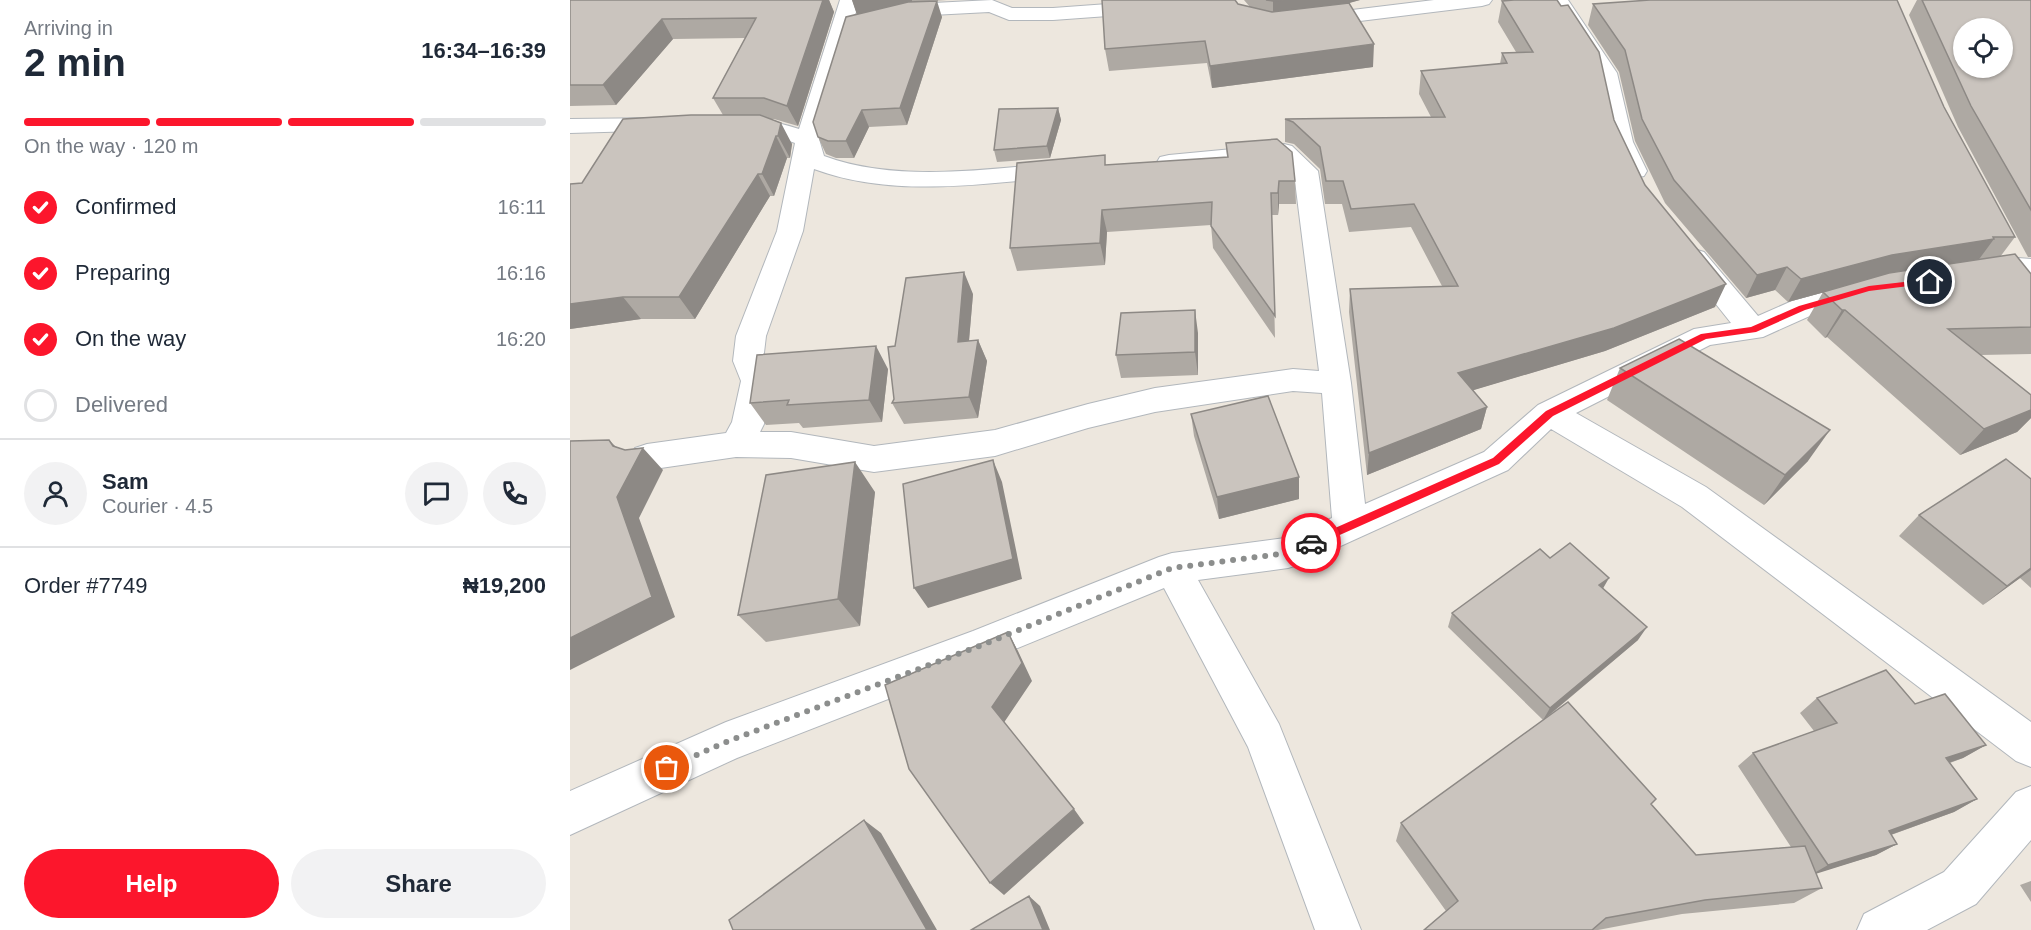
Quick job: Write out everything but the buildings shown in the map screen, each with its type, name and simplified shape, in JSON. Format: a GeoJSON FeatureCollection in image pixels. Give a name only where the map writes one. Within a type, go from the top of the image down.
{"type":"FeatureCollection","features":[{"type":"Feature","properties":{"kind":"street"},"geometry":{"type":"LineString","coordinates":[[736,444],[748,424],[756,381],[748,361],[751,336],[790,231],[807,139],[850,0]]}},
{"type":"Feature","properties":{"kind":"street"},"geometry":{"type":"LineString","coordinates":[[1295,23],[1482,0]]}},
{"type":"Feature","properties":{"kind":"street"},"geometry":{"type":"LineString","coordinates":[[1558,0],[1606,73],[1621,142],[1647,196]]}},
{"type":"Feature","properties":{"kind":"street"},"geometry":{"type":"LineString","coordinates":[[842,27],[913,10],[992,3],[1009,14],[1053,14],[1166,5]]}},
{"type":"Feature","properties":{"kind":"street"},"geometry":{"type":"LineString","coordinates":[[570,126],[684,126]]}},
{"type":"Feature","properties":{"kind":"street"},"geometry":{"type":"LineString","coordinates":[[718,126],[774,128],[807,139]]}},
{"type":"Feature","properties":{"kind":"street"},"geometry":{"type":"LineString","coordinates":[[807,139],[813,160],[848,173],[943,180],[1083,169]]}},
{"type":"Feature","properties":{"kind":"street"},"geometry":{"type":"LineString","coordinates":[[1142,164],[1284,151],[1306,171],[1336,383],[1350,525]]}},
{"type":"Feature","properties":{"kind":"street"},"geometry":{"type":"LineString","coordinates":[[1681,242],[1753,330]]}},
{"type":"Feature","properties":{"kind":"street"},"geometry":{"type":"LineString","coordinates":[[1952,278],[2019,261]]}},
{"type":"Feature","properties":{"kind":"street"},"geometry":{"type":"LineString","coordinates":[[570,813],[726,742],[982,645],[1172,568],[1288,553],[1496,461],[1549,413],[1704,336],[1753,330],[1802,308],[1869,288],[1890,286]]}},
{"type":"Feature","properties":{"kind":"street"},"geometry":{"type":"LineString","coordinates":[[647,457],[736,444],[791,445],[874,459],[995,443],[1088,416],[1155,400],[1293,380],[1336,383]]}},
{"type":"Feature","properties":{"kind":"street"},"geometry":{"type":"LineString","coordinates":[[1549,413],[1694,497],[2030,747]]}},
{"type":"Feature","properties":{"kind":"street"},"geometry":{"type":"LineString","coordinates":[[1172,568],[1265,738],[1338,930]]}},
{"type":"Feature","properties":{"kind":"street"},"geometry":{"type":"LineString","coordinates":[[1880,930],[1960,888],[2031,807]]}},
{"type":"Feature","properties":{"kind":"way so far"},"geometry":{"type":"LineString","coordinates":[[667,768],[726,742],[982,645],[1172,568],[1288,553],[1311,543]]}},
{"type":"Feature","properties":{"kind":"route"},"geometry":{"type":"LineString","coordinates":[[1311,543],[1496,461],[1549,413],[1704,336],[1753,330],[1802,308],[1869,288],[1930,282]]}}]}
